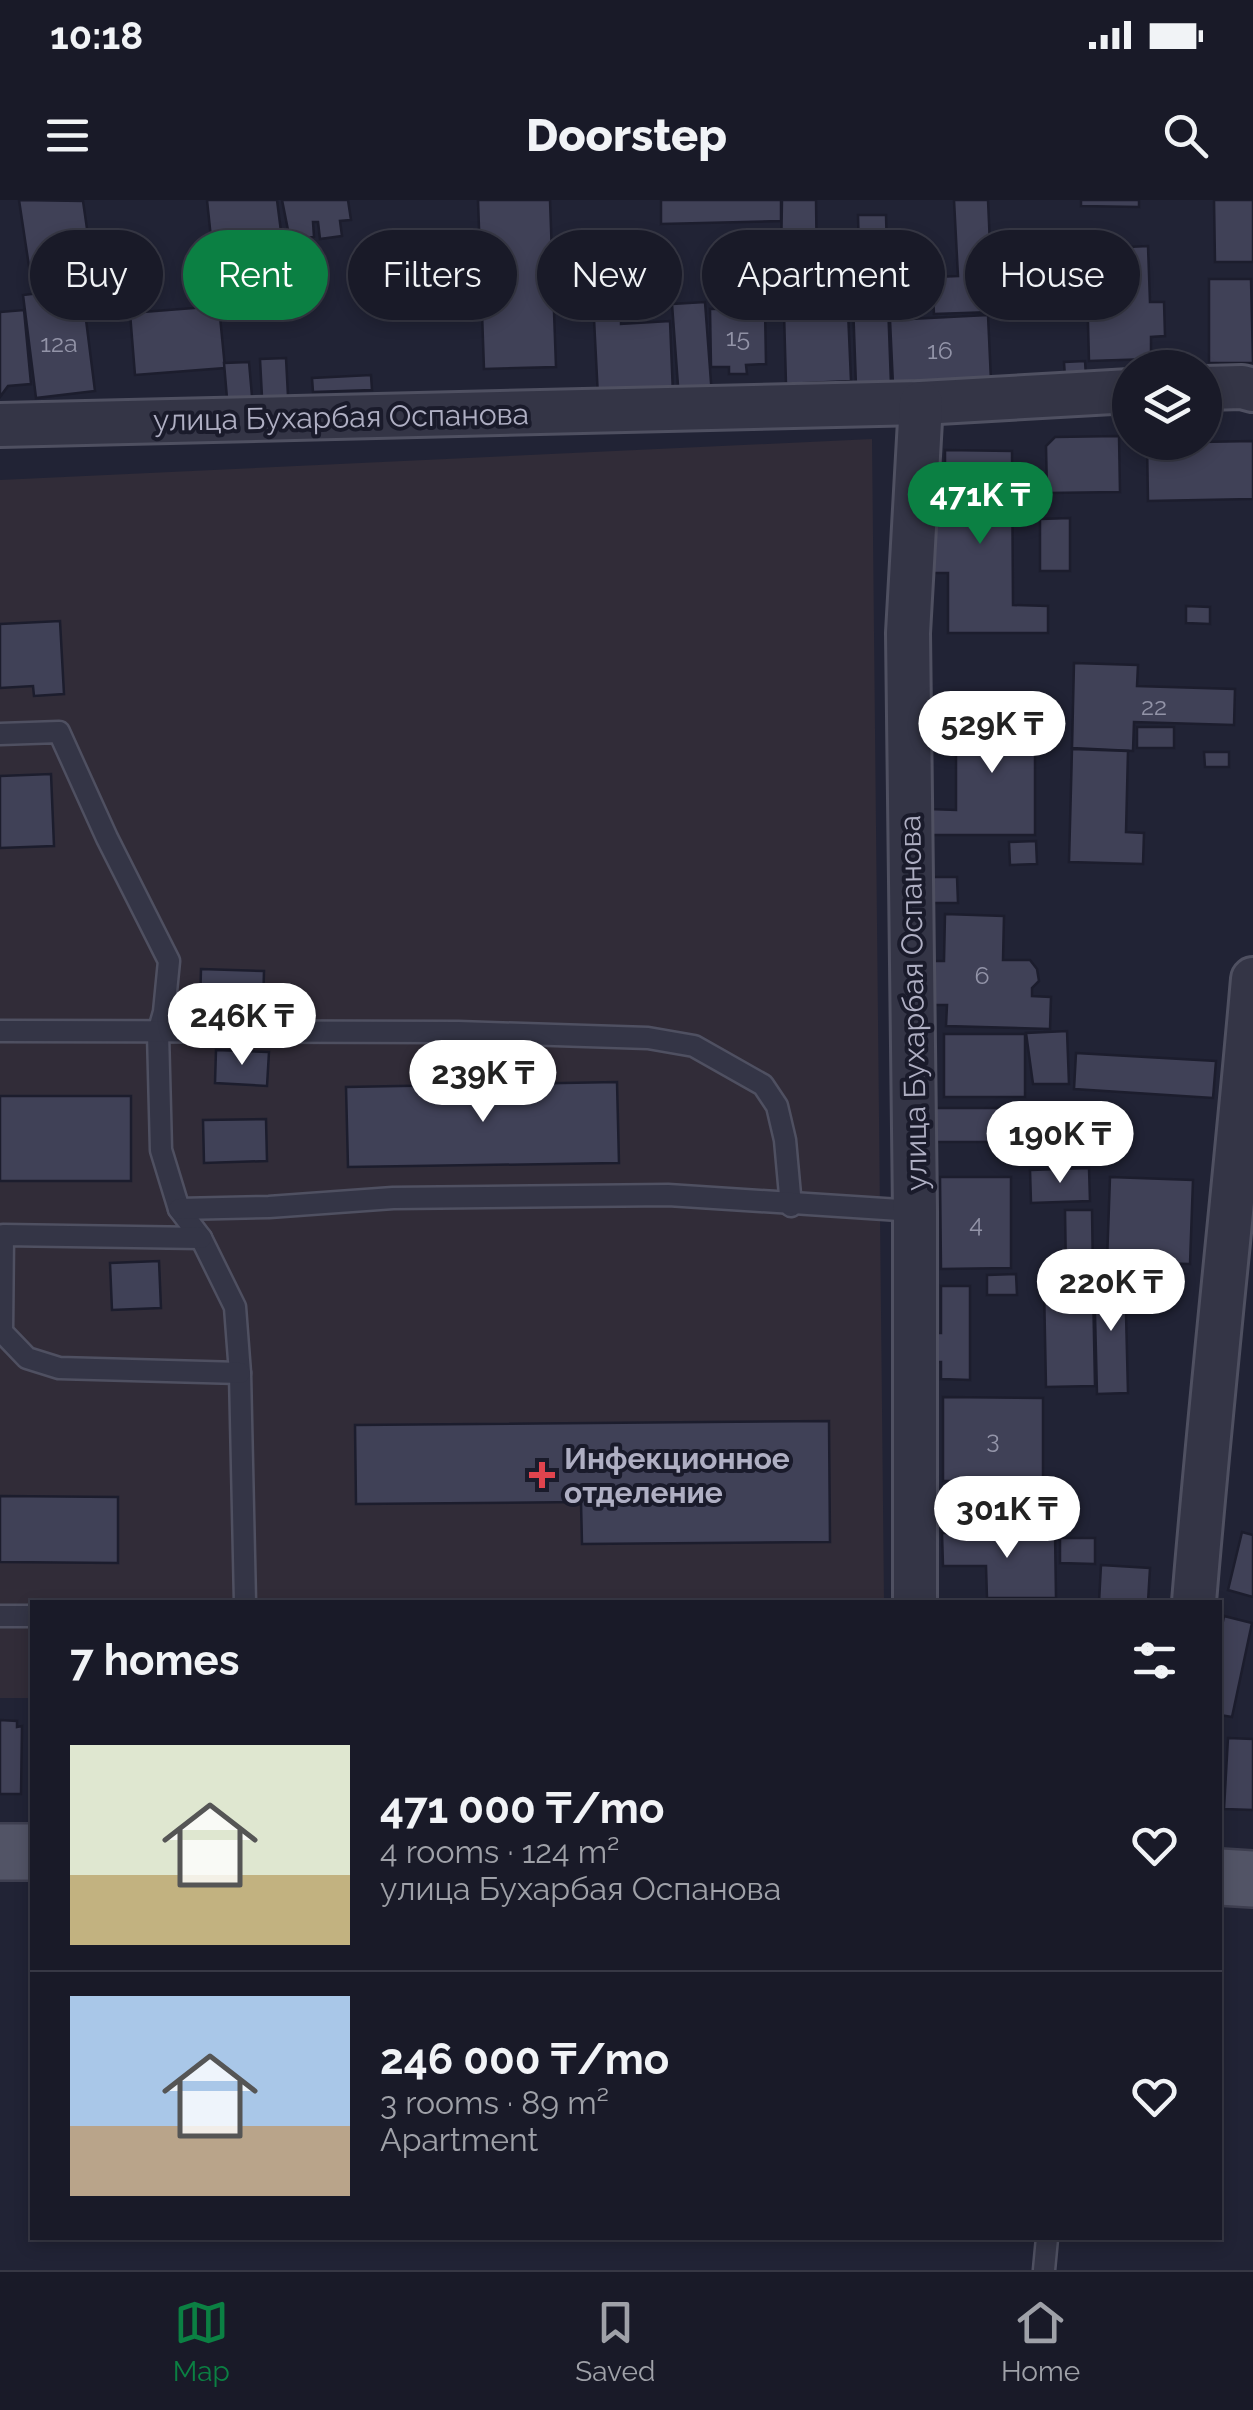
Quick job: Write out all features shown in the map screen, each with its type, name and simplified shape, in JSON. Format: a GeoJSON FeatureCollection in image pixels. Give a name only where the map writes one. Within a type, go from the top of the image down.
{"type":"FeatureCollection","features":[{"type":"Feature","properties":{"kind":"main road"},"geometry":{"type":"LineString","coordinates":[[0,1852],[30,1852]]}},
{"type":"Feature","properties":{"kind":"main road"},"geometry":{"type":"LineString","coordinates":[[1222,1878],[1253,1879]]}},
{"type":"Feature","properties":{"kind":"street"},"geometry":{"type":"LineString","coordinates":[[1222,388],[1253,390]]}},
{"type":"Feature","properties":{"kind":"street","name":"улица Бухарбая Оспанова"},"geometry":{"type":"LineString","coordinates":[[0,426],[921,404],[1112,392]]}},
{"type":"Feature","properties":{"kind":"street","name":"улица Бухарбая Оспанова"},"geometry":{"type":"LineString","coordinates":[[915,1600],[908,632],[921,404]]}},
{"type":"Feature","properties":{"kind":"street"},"geometry":{"type":"LineString","coordinates":[[1194,1600],[1253,980]]}},
{"type":"Feature","properties":{"kind":"lane"},"geometry":{"type":"LineString","coordinates":[[0,734],[59,732],[106,838],[168,961],[164,1012],[158,1033],[161,1150],[180,1209],[201,1238],[235,1307],[245,1600]]}},
{"type":"Feature","properties":{"kind":"lane"},"geometry":{"type":"LineString","coordinates":[[0,1031],[458,1032],[648,1038],[694,1046],[763,1086],[777,1106],[785,1140],[791,1206]]}},
{"type":"Feature","properties":{"kind":"lane"},"geometry":{"type":"LineString","coordinates":[[180,1209],[393,1198],[668,1195],[915,1212]]}},
{"type":"Feature","properties":{"kind":"lane"},"geometry":{"type":"LineString","coordinates":[[201,1238],[3,1235],[2,1332],[27,1358],[58,1368],[240,1373]]}},
{"type":"Feature","properties":{"kind":"lane"},"geometry":{"type":"LineString","coordinates":[[0,1616],[30,1616]]}},
{"type":"Feature","properties":{"kind":"lane"},"geometry":{"type":"LineString","coordinates":[[1044,2270],[1047,2240]]}},
{"type":"Feature","properties":{"kind":"shaded area"},"geometry":{"type":"Polygon","coordinates":[[[872,439],[884,1600],[30,1600],[30,1698],[0,1698],[0,480],[872,439]]]}},
{"type":"Feature","properties":{"kind":"building"},"geometry":{"type":"Polygon","coordinates":[[[19,200],[83,201],[87,230],[30,230],[30,273],[19,200]]]}},
{"type":"Feature","properties":{"kind":"building"},"geometry":{"type":"Polygon","coordinates":[[[207,200],[277,200],[281,230],[210,230],[207,200]]]}},
{"type":"Feature","properties":{"kind":"building"},"geometry":{"type":"Polygon","coordinates":[[[282,200],[348,200],[351,220],[340,221],[342,236],[328,238],[328,230],[319,230],[318,222],[313,222],[314,230],[288,230],[282,200]]]}},
{"type":"Feature","properties":{"kind":"building"},"geometry":{"type":"Polygon","coordinates":[[[478,200],[550,200],[551,230],[537,230],[537,320],[554,320],[556,367],[484,369],[482,320],[517,320],[517,230],[479,230],[478,200]]]}},
{"type":"Feature","properties":{"kind":"building"},"geometry":{"type":"Polygon","coordinates":[[[661,200],[781,200],[781,221],[661,224],[661,200]]]}},
{"type":"Feature","properties":{"kind":"building"},"geometry":{"type":"Polygon","coordinates":[[[782,200],[816,200],[816,230],[781,230],[782,200]]]}},
{"type":"Feature","properties":{"kind":"building"},"geometry":{"type":"Polygon","coordinates":[[[954,200],[988,200],[989,230],[965,230],[965,313],[945,314],[945,276],[958,276],[954,200]]]}},
{"type":"Feature","properties":{"kind":"building"},"geometry":{"type":"Polygon","coordinates":[[[1081,200],[1139,200],[1139,207],[1081,206],[1081,200]]]}},
{"type":"Feature","properties":{"kind":"building"},"geometry":{"type":"Polygon","coordinates":[[[1214,200],[1253,200],[1253,262],[1215,262],[1214,200]]]}},
{"type":"Feature","properties":{"kind":"building"},"geometry":{"type":"Polygon","coordinates":[[[858,215],[886,215],[886,230],[858,230],[858,215]]]}},
{"type":"Feature","properties":{"kind":"building"},"geometry":{"type":"Polygon","coordinates":[[[1140,246],[1148,246],[1150,302],[1164,302],[1165,336],[1151,337],[1151,350],[1112,350],[1112,360],[1089,361],[1088,320],[1140,320],[1140,246]]]}},
{"type":"Feature","properties":{"kind":"building"},"geometry":{"type":"Polygon","coordinates":[[[1209,279],[1251,279],[1253,363],[1222,363],[1222,350],[1209,350],[1209,279]]]}},
{"type":"Feature","properties":{"kind":"building"},"geometry":{"type":"Polygon","coordinates":[[[30,294],[30,320],[86,320],[95,391],[36,398],[23,295],[30,294]]]}},
{"type":"Feature","properties":{"kind":"building"},"geometry":{"type":"Polygon","coordinates":[[[702,302],[712,396],[679,399],[673,320],[682,320],[682,303],[702,302]]]}},
{"type":"Feature","properties":{"kind":"building"},"geometry":{"type":"Polygon","coordinates":[[[183,309],[183,320],[220,320],[225,368],[135,375],[131,320],[163,320],[163,310],[183,309]]]}},
{"type":"Feature","properties":{"kind":"building"},"geometry":{"type":"Polygon","coordinates":[[[24,310],[31,384],[8,386],[0,397],[0,312],[24,310]]]}},
{"type":"Feature","properties":{"kind":"building"},"geometry":{"type":"Polygon","coordinates":[[[594,320],[621,320],[621,324],[670,321],[673,394],[598,397],[594,320]]]}},
{"type":"Feature","properties":{"kind":"building"},"geometry":{"type":"Polygon","coordinates":[[[710,320],[765,320],[766,364],[746,365],[747,374],[729,374],[729,367],[711,367],[710,320]]]}},
{"type":"Feature","properties":{"kind":"building"},"geometry":{"type":"Polygon","coordinates":[[[784,320],[848,320],[851,381],[786,384],[784,320]]]}},
{"type":"Feature","properties":{"kind":"building"},"geometry":{"type":"Polygon","coordinates":[[[854,320],[889,320],[891,385],[856,386],[854,320]]]}},
{"type":"Feature","properties":{"kind":"building"},"geometry":{"type":"Polygon","coordinates":[[[890,320],[988,320],[991,381],[893,385],[890,320]]]}},
{"type":"Feature","properties":{"kind":"building"},"geometry":{"type":"Polygon","coordinates":[[[286,358],[288,396],[262,397],[260,359],[286,358]]]}},
{"type":"Feature","properties":{"kind":"building"},"geometry":{"type":"Polygon","coordinates":[[[1085,361],[1086,376],[1065,378],[1064,362],[1085,361]]]}},
{"type":"Feature","properties":{"kind":"building"},"geometry":{"type":"Polygon","coordinates":[[[249,362],[253,408],[228,410],[224,363],[249,362]]]}},
{"type":"Feature","properties":{"kind":"building"},"geometry":{"type":"Polygon","coordinates":[[[371,375],[372,390],[313,392],[312,378],[371,375]]]}},
{"type":"Feature","properties":{"kind":"building"},"geometry":{"type":"Polygon","coordinates":[[[1112,436],[1112,460],[1119,460],[1120,492],[1047,493],[1046,446],[1055,437],[1112,436]]]}},
{"type":"Feature","properties":{"kind":"building"},"geometry":{"type":"Polygon","coordinates":[[[1253,441],[1253,499],[1148,501],[1147,460],[1222,460],[1222,442],[1253,441]]]}},
{"type":"Feature","properties":{"kind":"building"},"geometry":{"type":"Polygon","coordinates":[[[945,450],[1012,451],[1013,605],[1048,606],[1048,633],[948,633],[948,573],[933,573],[933,555],[924,520],[945,520],[945,450]]]}},
{"type":"Feature","properties":{"kind":"building"},"geometry":{"type":"Polygon","coordinates":[[[1070,518],[1070,571],[1040,571],[1040,519],[1070,518]]]}},
{"type":"Feature","properties":{"kind":"building"},"geometry":{"type":"Polygon","coordinates":[[[1186,606],[1210,607],[1210,624],[1186,623],[1186,606]]]}},
{"type":"Feature","properties":{"kind":"building"},"geometry":{"type":"Polygon","coordinates":[[[60,621],[64,694],[34,696],[33,686],[0,688],[0,624],[60,621]]]}},
{"type":"Feature","properties":{"kind":"building"},"geometry":{"type":"Polygon","coordinates":[[[1074,663],[1138,665],[1137,686],[1235,689],[1234,725],[1134,722],[1133,751],[1072,748],[1074,663]]]}},
{"type":"Feature","properties":{"kind":"building"},"geometry":{"type":"Polygon","coordinates":[[[956,710],[1035,710],[1035,835],[928,835],[928,809],[956,810],[956,710]]]}},
{"type":"Feature","properties":{"kind":"building"},"geometry":{"type":"Polygon","coordinates":[[[1137,727],[1174,727],[1174,748],[1137,748],[1137,727]]]}},
{"type":"Feature","properties":{"kind":"building"},"geometry":{"type":"Polygon","coordinates":[[[1072,749],[1128,751],[1126,832],[1144,833],[1143,864],[1069,862],[1072,749]]]}},
{"type":"Feature","properties":{"kind":"building"},"geometry":{"type":"Polygon","coordinates":[[[1204,752],[1229,752],[1229,767],[1205,767],[1204,752]]]}},
{"type":"Feature","properties":{"kind":"building"},"geometry":{"type":"Polygon","coordinates":[[[51,774],[54,846],[0,848],[0,776],[51,774]]]}},
{"type":"Feature","properties":{"kind":"building"},"geometry":{"type":"Polygon","coordinates":[[[1036,841],[1037,864],[1010,865],[1009,842],[1036,841]]]}},
{"type":"Feature","properties":{"kind":"building"},"geometry":{"type":"Polygon","coordinates":[[[931,877],[957,877],[958,903],[932,903],[931,877]]]}},
{"type":"Feature","properties":{"kind":"building"},"geometry":{"type":"Polygon","coordinates":[[[945,914],[1004,916],[1003,960],[1030,960],[1037,969],[1039,981],[1032,988],[1032,996],[1051,997],[1050,1029],[946,1026],[947,1005],[925,1005],[926,961],[944,961],[945,914]]]}},
{"type":"Feature","properties":{"kind":"building"},"geometry":{"type":"Polygon","coordinates":[[[201,969],[264,971],[263,1008],[200,1006],[201,969]]]}},
{"type":"Feature","properties":{"kind":"building"},"geometry":{"type":"Polygon","coordinates":[[[1067,1031],[1069,1084],[1033,1084],[1026,1033],[1067,1031]]]}},
{"type":"Feature","properties":{"kind":"building"},"geometry":{"type":"Polygon","coordinates":[[[944,1034],[1025,1034],[1025,1097],[944,1097],[944,1034]]]}},
{"type":"Feature","properties":{"kind":"building"},"geometry":{"type":"Polygon","coordinates":[[[216,1050],[269,1052],[267,1086],[215,1083],[216,1050]]]}},
{"type":"Feature","properties":{"kind":"building"},"geometry":{"type":"Polygon","coordinates":[[[1076,1053],[1216,1061],[1213,1098],[1074,1089],[1076,1053]]]}},
{"type":"Feature","properties":{"kind":"building"},"geometry":{"type":"Polygon","coordinates":[[[617,1082],[619,1163],[348,1167],[346,1087],[617,1082]]]}},
{"type":"Feature","properties":{"kind":"building"},"geometry":{"type":"Polygon","coordinates":[[[0,1096],[131,1096],[131,1181],[0,1181],[0,1096]]]}},
{"type":"Feature","properties":{"kind":"building"},"geometry":{"type":"Polygon","coordinates":[[[927,1108],[1028,1108],[1029,1142],[927,1142],[927,1108]]]}},
{"type":"Feature","properties":{"kind":"building"},"geometry":{"type":"Polygon","coordinates":[[[266,1119],[267,1161],[204,1163],[203,1120],[266,1119]]]}},
{"type":"Feature","properties":{"kind":"building"},"geometry":{"type":"Polygon","coordinates":[[[1089,1168],[1090,1201],[1031,1203],[1030,1170],[1089,1168]]]}},
{"type":"Feature","properties":{"kind":"building"},"geometry":{"type":"Polygon","coordinates":[[[940,1177],[1011,1177],[1011,1268],[941,1269],[940,1177]]]}},
{"type":"Feature","properties":{"kind":"building"},"geometry":{"type":"Polygon","coordinates":[[[1110,1177],[1193,1180],[1190,1264],[1107,1262],[1110,1177]]]}},
{"type":"Feature","properties":{"kind":"building"},"geometry":{"type":"Polygon","coordinates":[[[1065,1210],[1092,1210],[1093,1274],[1066,1273],[1065,1210]]]}},
{"type":"Feature","properties":{"kind":"building"},"geometry":{"type":"Polygon","coordinates":[[[159,1261],[161,1308],[112,1310],[110,1263],[159,1261]]]}},
{"type":"Feature","properties":{"kind":"building"},"geometry":{"type":"Polygon","coordinates":[[[1016,1274],[1017,1295],[987,1295],[987,1275],[1016,1274]]]}},
{"type":"Feature","properties":{"kind":"building"},"geometry":{"type":"Polygon","coordinates":[[[1094,1274],[1125,1274],[1128,1393],[1097,1394],[1094,1274]]]}},
{"type":"Feature","properties":{"kind":"building"},"geometry":{"type":"Polygon","coordinates":[[[941,1286],[970,1286],[970,1380],[941,1379],[941,1362],[930,1362],[930,1333],[941,1333],[941,1286]]]}},
{"type":"Feature","properties":{"kind":"building"},"geometry":{"type":"Polygon","coordinates":[[[1093,1286],[1095,1386],[1046,1387],[1044,1287],[1093,1286]]]}},
{"type":"Feature","properties":{"kind":"building"},"geometry":{"type":"Polygon","coordinates":[[[943,1397],[1043,1398],[1043,1483],[1000,1483],[1000,1490],[971,1490],[971,1481],[943,1481],[943,1397]]]}},
{"type":"Feature","properties":{"kind":"building","name":"Инфекционное отделение"},"geometry":{"type":"Polygon","coordinates":[[[829,1421],[830,1542],[582,1544],[581,1502],[356,1504],[355,1425],[829,1421]]]}},
{"type":"Feature","properties":{"kind":"building"},"geometry":{"type":"Polygon","coordinates":[[[0,1496],[118,1497],[118,1563],[0,1562],[0,1496]]]}},
{"type":"Feature","properties":{"kind":"building"},"geometry":{"type":"Polygon","coordinates":[[[1055,1532],[1056,1598],[987,1598],[986,1566],[943,1566],[942,1533],[1055,1532]]]}},
{"type":"Feature","properties":{"kind":"building"},"geometry":{"type":"Polygon","coordinates":[[[1242,1532],[1253,1535],[1253,1597],[1228,1590],[1242,1532]]]}},
{"type":"Feature","properties":{"kind":"building"},"geometry":{"type":"Polygon","coordinates":[[[1060,1538],[1095,1538],[1095,1564],[1060,1563],[1060,1538]]]}},
{"type":"Feature","properties":{"kind":"building"},"geometry":{"type":"Polygon","coordinates":[[[1101,1565],[1150,1568],[1148,1600],[1099,1600],[1101,1565]]]}},
{"type":"Feature","properties":{"kind":"building"},"geometry":{"type":"Polygon","coordinates":[[[1224,1616],[1252,1623],[1232,1717],[1222,1715],[1224,1616]]]}},
{"type":"Feature","properties":{"kind":"building"},"geometry":{"type":"Polygon","coordinates":[[[0,1720],[17,1721],[17,1727],[22,1726],[21,1794],[0,1794],[0,1720]]]}},
{"type":"Feature","properties":{"kind":"building"},"geometry":{"type":"Polygon","coordinates":[[[1228,1738],[1253,1739],[1253,1810],[1224,1809],[1228,1738]]]}},
{"type":"Feature","properties":{"kind":"place","name":"Инфекционное отделение"},"geometry":{"type":"Point","coordinates":[542,1475]}}]}
